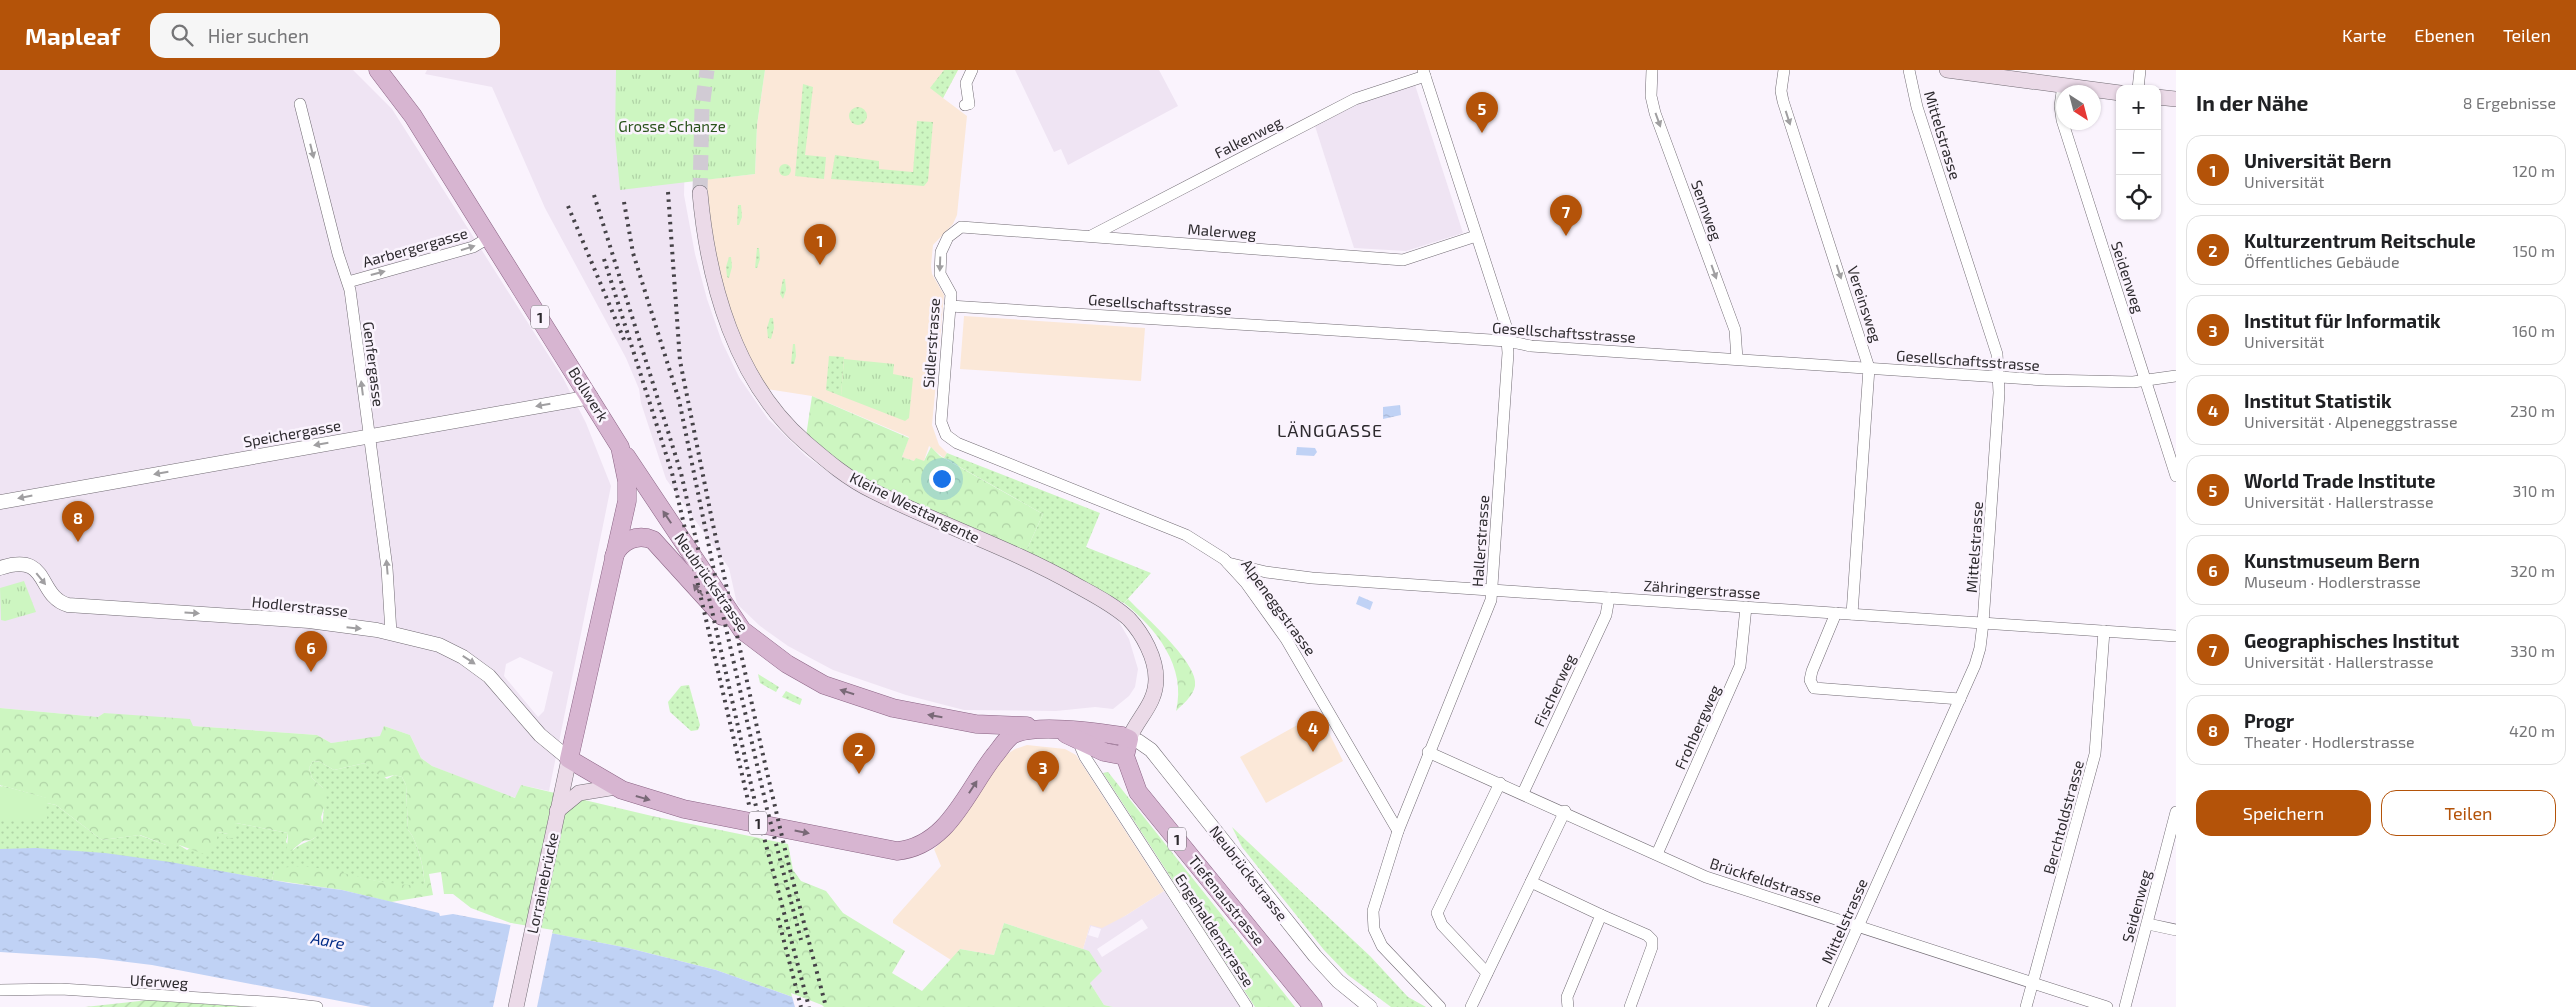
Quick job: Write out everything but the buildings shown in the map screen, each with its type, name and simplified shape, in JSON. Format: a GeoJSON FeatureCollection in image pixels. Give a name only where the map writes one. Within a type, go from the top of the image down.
{"type":"FeatureCollection","features":[{"type":"Feature","properties":{"kind":"main road"},"geometry":{"type":"LineString","coordinates":[[1948,70],[2056,85]]}},
{"type":"Feature","properties":{"kind":"main road","name":"Bollwerk"},"geometry":{"type":"LineString","coordinates":[[380,72],[414,116],[591,397],[620,447],[627,481],[627,495],[569,759]]}},
{"type":"Feature","properties":{"kind":"main road"},"geometry":{"type":"LineString","coordinates":[[2101,91],[2116,93]]}},
{"type":"Feature","properties":{"kind":"main road"},"geometry":{"type":"LineString","coordinates":[[2161,97],[2176,99]]}},
{"type":"Feature","properties":{"kind":"main road","name":"Kleine Westtangente"},"geometry":{"type":"LineString","coordinates":[[700,193],[710,267],[736,346],[747,370],[774,408],[805,443],[857,482],[1040,566],[1101,599],[1128,619],[1150,654],[1156,676],[1154,697],[1127,747]]}},
{"type":"Feature","properties":{"kind":"main road","name":"Neubrückstrasse"},"geometry":{"type":"LineString","coordinates":[[620,447],[742,630],[787,664],[824,685],[893,708],[976,724],[1051,729]]}},
{"type":"Feature","properties":{"kind":"main road"},"geometry":{"type":"LineString","coordinates":[[612,563],[615,553],[624,543],[637,538],[653,540],[724,619],[742,630]]}},
{"type":"Feature","properties":{"kind":"main road"},"geometry":{"type":"LineString","coordinates":[[976,724],[990,732],[999,750]]}},
{"type":"Feature","properties":{"kind":"main road","name":"1"},"geometry":{"type":"LineString","coordinates":[[569,759],[616,787],[634,795],[684,809],[901,850],[924,844],[943,829],[999,750],[1012,735],[1033,729],[1051,729],[1127,747]]}},
{"type":"Feature","properties":{"kind":"main road","name":"Tiefenaustrasse"},"geometry":{"type":"LineString","coordinates":[[1127,747],[1138,792],[1314,1007]]}},
{"type":"Feature","properties":{"kind":"main road","name":"Lorrainebrücke"},"geometry":{"type":"LineString","coordinates":[[516,1007],[557,811],[567,796],[569,759]]}},
{"type":"Feature","properties":{"kind":"main road"},"geometry":{"type":"LineString","coordinates":[[567,796],[584,791],[616,787]]}},
{"type":"Feature","properties":{"kind":"street"},"geometry":{"type":"LineString","coordinates":[[965,105],[969,104],[966,83],[972,70]]}},
{"type":"Feature","properties":{"kind":"street","name":"Sennweg"},"geometry":{"type":"LineString","coordinates":[[1652,70],[1651,96],[1655,113],[1735,330],[1737,359]]}},
{"type":"Feature","properties":{"kind":"street","name":"Vereinsweg"},"geometry":{"type":"LineString","coordinates":[[1784,70],[1781,90],[1783,101],[1869,368],[1852,614]]}},
{"type":"Feature","properties":{"kind":"street","name":"Mittelstrasse"},"geometry":{"type":"LineString","coordinates":[[1825,1006],[1858,926],[1978,656],[1983,623],[1999,376],[1995,344],[1917,107],[1909,70]]}},
{"type":"Feature","properties":{"kind":"street"},"geometry":{"type":"LineString","coordinates":[[2138,85],[2140,70]]}},
{"type":"Feature","properties":{"kind":"street","name":"Hallerstrasse"},"geometry":{"type":"LineString","coordinates":[[1424,73],[1506,326],[1507,342],[1491,600],[1428,752],[1398,831],[1373,911],[1374,929],[1382,946],[1440,1007]]}},
{"type":"Feature","properties":{"kind":"street","name":"Falkenweg"},"geometry":{"type":"LineString","coordinates":[[1091,236],[1355,99],[1424,73]]}},
{"type":"Feature","properties":{"kind":"street","name":"Genfergasse"},"geometry":{"type":"LineString","coordinates":[[300,104],[348,282],[387,568],[391,633]]}},
{"type":"Feature","properties":{"kind":"street","name":"Seidenweg"},"geometry":{"type":"LineString","coordinates":[[2065,130],[2176,476]]}},
{"type":"Feature","properties":{"kind":"street","name":"Malerweg"},"geometry":{"type":"LineString","coordinates":[[961,228],[1404,260],[1476,236]]}},
{"type":"Feature","properties":{"kind":"street","name":"Sidlerstrasse"},"geometry":{"type":"LineString","coordinates":[[949,439],[942,429],[941,422],[950,290],[940,274],[941,252],[948,237],[961,228]]}},
{"type":"Feature","properties":{"kind":"street","name":"Aarbergergasse"},"geometry":{"type":"LineString","coordinates":[[348,282],[473,247],[490,237]]}},
{"type":"Feature","properties":{"kind":"street","name":"Gesellschaftsstrasse"},"geometry":{"type":"LineString","coordinates":[[950,306],[2091,382],[2145,381],[2176,376]]}},
{"type":"Feature","properties":{"kind":"street","name":"Speichergasse"},"geometry":{"type":"LineString","coordinates":[[0,502],[591,397]]}},
{"type":"Feature","properties":{"kind":"street","name":"Alpeneggstrasse"},"geometry":{"type":"LineString","coordinates":[[949,439],[1186,534],[1210,548],[1228,563],[1246,584],[1286,639],[1398,831]]}},
{"type":"Feature","properties":{"kind":"street","name":"Hodlerstrasse"},"geometry":{"type":"LineString","coordinates":[[0,568],[19,563],[29,565],[60,601],[68,605],[297,620],[391,633],[438,645],[477,666],[500,688],[540,735],[569,759]]}},
{"type":"Feature","properties":{"kind":"street","name":"Zähringerstrasse"},"geometry":{"type":"LineString","coordinates":[[1228,563],[1304,577],[2176,636]]}},
{"type":"Feature","properties":{"kind":"street","name":"Fischerweg"},"geometry":{"type":"LineString","coordinates":[[1522,793],[1606,615],[1608,598]]}},
{"type":"Feature","properties":{"kind":"street","name":"Frohbergweg"},"geometry":{"type":"LineString","coordinates":[[1656,854],[1740,666],[1746,607]]}},
{"type":"Feature","properties":{"kind":"street"},"geometry":{"type":"LineString","coordinates":[[1836,613],[1812,671],[1810,680],[1814,688],[1960,699]]}},
{"type":"Feature","properties":{"kind":"street","name":"Berchtoldstrasse"},"geometry":{"type":"LineString","coordinates":[[2026,1007],[2095,754],[2104,631]]}},
{"type":"Feature","properties":{"kind":"street","name":"Engehaldenstrasse"},"geometry":{"type":"LineString","coordinates":[[1083,737],[1081,748],[1087,760],[1247,1007]]}},
{"type":"Feature","properties":{"kind":"street","name":"Neubrückstrasse"},"geometry":{"type":"LineString","coordinates":[[1127,747],[1138,741],[1151,750],[1315,956],[1338,981],[1370,1007]]}},
{"type":"Feature","properties":{"kind":"street","name":"Brückfeldstrasse"},"geometry":{"type":"LineString","coordinates":[[1428,752],[1565,811],[1706,877],[2107,1007]]}},
{"type":"Feature","properties":{"kind":"street"},"geometry":{"type":"LineString","coordinates":[[1487,972],[1442,925],[1437,913],[1500,783]]}},
{"type":"Feature","properties":{"kind":"street"},"geometry":{"type":"LineString","coordinates":[[1471,1007],[1565,811]]}},
{"type":"Feature","properties":{"kind":"street","name":"Seidenweg"},"geometry":{"type":"LineString","coordinates":[[2125,1007],[2176,812]]}},
{"type":"Feature","properties":{"kind":"street"},"geometry":{"type":"LineString","coordinates":[[1531,882],[1647,935],[1652,940],[1652,947],[1630,1007]]}},
{"type":"Feature","properties":{"kind":"street"},"geometry":{"type":"LineString","coordinates":[[1568,1007],[1567,997],[1601,915]]}},
{"type":"Feature","properties":{"kind":"street"},"geometry":{"type":"LineString","coordinates":[[2148,924],[2176,930]]}},
{"type":"Feature","properties":{"kind":"street","name":"Uferweg"},"geometry":{"type":"LineString","coordinates":[[0,990],[61,989],[317,1007]]}},
{"type":"Feature","properties":{"kind":"shaded area"},"geometry":{"type":"Polygon","coordinates":[[[0,70],[353,70],[392,109],[563,378],[586,423],[611,486],[549,791],[521,785],[516,798],[477,784],[432,766],[421,758],[410,735],[384,726],[381,736],[331,743],[317,735],[193,726],[104,713],[98,717],[0,708],[0,70]],[[520,657],[506,664],[504,676],[538,717],[544,711],[553,672],[520,657]]]}},
{"type":"Feature","properties":{"kind":"shaded area"},"geometry":{"type":"Polygon","coordinates":[[[427,70],[687,70],[684,195],[695,254],[707,299],[722,342],[739,377],[768,419],[806,456],[837,478],[866,495],[1060,583],[1116,617],[1129,639],[1138,669],[1135,687],[1129,696],[1113,709],[1095,707],[1056,711],[964,710],[906,695],[833,670],[788,646],[760,626],[737,604],[729,568],[666,479],[641,403],[639,389],[626,358],[545,208],[492,87],[425,74],[427,70]]]}},
{"type":"Feature","properties":{"kind":"shaded area"},"geometry":{"type":"Polygon","coordinates":[[[765,70],[958,70],[943,98],[967,116],[957,215],[953,224],[933,245],[931,266],[932,274],[944,295],[932,425],[939,445],[947,453],[944,458],[929,446],[924,461],[914,461],[902,457],[909,437],[812,396],[760,388],[736,347],[702,195],[702,180],[755,174],[757,125],[765,70]]]}},
{"type":"Feature","properties":{"kind":"shaded area"},"geometry":{"type":"Polygon","coordinates":[[[1015,70],[1159,70],[1178,106],[1068,165],[1061,149],[1054,152],[1015,70]]]}},
{"type":"Feature","properties":{"kind":"shaded area"},"geometry":{"type":"Polygon","coordinates":[[[1415,85],[1463,233],[1406,251],[1354,248],[1315,126],[1360,103],[1415,85]]]}},
{"type":"Feature","properties":{"kind":"shaded area"},"geometry":{"type":"Polygon","coordinates":[[[964,316],[1145,328],[1141,381],[960,369],[964,316]]]}},
{"type":"Feature","properties":{"kind":"shaded area"},"geometry":{"type":"Polygon","coordinates":[[[1319,713],[1343,761],[1266,803],[1240,757],[1319,713]]]}},
{"type":"Feature","properties":{"kind":"shaded area"},"geometry":{"type":"Polygon","coordinates":[[[1027,745],[1065,749],[1076,755],[1164,891],[1102,928],[1090,925],[1083,949],[1004,923],[994,955],[960,949],[951,960],[893,923],[893,920],[941,866],[934,849],[953,831],[1003,757],[1015,749],[1027,745]]]}},
{"type":"Feature","properties":{"kind":"shaded area"},"geometry":{"type":"Polygon","coordinates":[[[1164,891],[1240,1007],[1113,1007],[1104,1005],[1090,983],[1083,949],[1090,925],[1125,916],[1164,891]],[[1142,919],[1097,949],[1102,957],[1148,928],[1142,919]],[[1091,926],[1088,935],[1098,938],[1101,929],[1091,926]]]}},
{"type":"Feature","properties":{"kind":"green space","name":"Grosse Schanze"},"geometry":{"type":"Polygon","coordinates":[[[616,70],[765,70],[757,125],[755,174],[620,190],[615,136],[616,70]]]}},
{"type":"Feature","properties":{"kind":"green space"},"geometry":{"type":"Polygon","coordinates":[[[944,70],[958,70],[943,98],[930,88],[944,70]]]}},
{"type":"Feature","properties":{"kind":"green space"},"geometry":{"type":"Polygon","coordinates":[[[803,84],[813,87],[805,155],[826,157],[824,179],[795,176],[803,84]]]}},
{"type":"Feature","properties":{"kind":"green space"},"geometry":{"type":"Polygon","coordinates":[[[854,107],[862,107],[867,112],[865,123],[854,125],[849,120],[849,112],[854,107]]]}},
{"type":"Feature","properties":{"kind":"green space"},"geometry":{"type":"Polygon","coordinates":[[[917,121],[933,122],[928,181],[924,186],[831,179],[835,155],[879,161],[879,169],[913,172],[917,121]]]}},
{"type":"Feature","properties":{"kind":"green space"},"geometry":{"type":"Polygon","coordinates":[[[783,164],[787,164],[791,170],[787,176],[783,176],[779,172],[779,168],[783,164]]]}},
{"type":"Feature","properties":{"kind":"green space"},"geometry":{"type":"Polygon","coordinates":[[[738,205],[741,205],[742,217],[739,225],[737,225],[738,205]]]}},
{"type":"Feature","properties":{"kind":"green space"},"geometry":{"type":"Polygon","coordinates":[[[757,248],[759,248],[760,259],[757,268],[755,268],[757,248]]]}},
{"type":"Feature","properties":{"kind":"green space"},"geometry":{"type":"Polygon","coordinates":[[[729,257],[731,257],[732,267],[729,278],[727,277],[726,267],[729,257]]]}},
{"type":"Feature","properties":{"kind":"green space"},"geometry":{"type":"Polygon","coordinates":[[[783,279],[785,279],[786,290],[783,299],[780,294],[783,279]]]}},
{"type":"Feature","properties":{"kind":"green space"},"geometry":{"type":"Polygon","coordinates":[[[770,318],[773,318],[774,328],[771,339],[768,338],[767,328],[770,318]]]}},
{"type":"Feature","properties":{"kind":"green space"},"geometry":{"type":"Polygon","coordinates":[[[793,344],[795,344],[796,356],[794,364],[791,364],[793,344]]]}},
{"type":"Feature","properties":{"kind":"green space"},"geometry":{"type":"Polygon","coordinates":[[[829,356],[844,357],[841,396],[826,390],[829,356]]]}},
{"type":"Feature","properties":{"kind":"green space"},"geometry":{"type":"Polygon","coordinates":[[[844,359],[894,364],[893,374],[913,378],[909,418],[905,421],[841,396],[844,359]]]}},
{"type":"Feature","properties":{"kind":"green space"},"geometry":{"type":"Polygon","coordinates":[[[812,396],[909,438],[902,457],[914,461],[916,458],[924,461],[931,447],[940,456],[1043,514],[1023,558],[924,514],[805,443],[812,396]]]}},
{"type":"Feature","properties":{"kind":"green space"},"geometry":{"type":"Polygon","coordinates":[[[947,453],[1100,513],[1086,547],[1151,573],[1124,603],[1023,558],[1043,514],[944,458],[947,453]]]}},
{"type":"Feature","properties":{"kind":"green space"},"geometry":{"type":"Polygon","coordinates":[[[24,581],[36,612],[5,621],[1,620],[0,588],[24,581]]]}},
{"type":"Feature","properties":{"kind":"green space"},"geometry":{"type":"Polygon","coordinates":[[[1128,599],[1169,640],[1189,665],[1194,677],[1195,686],[1187,700],[1176,711],[1177,679],[1173,664],[1166,650],[1147,624],[1124,603],[1128,599]]]}},
{"type":"Feature","properties":{"kind":"green space"},"geometry":{"type":"Polygon","coordinates":[[[758,674],[779,687],[776,692],[760,683],[758,674]]]}},
{"type":"Feature","properties":{"kind":"green space"},"geometry":{"type":"Polygon","coordinates":[[[689,685],[700,725],[698,730],[691,731],[670,712],[668,702],[681,686],[689,685]]]}},
{"type":"Feature","properties":{"kind":"green space"},"geometry":{"type":"Polygon","coordinates":[[[786,691],[802,699],[800,705],[782,697],[786,691]]]}},
{"type":"Feature","properties":{"kind":"green space"},"geometry":{"type":"Polygon","coordinates":[[[0,708],[98,717],[104,713],[190,719],[193,726],[317,735],[331,743],[380,736],[384,726],[410,735],[421,758],[432,766],[515,798],[521,785],[652,816],[788,844],[793,870],[801,881],[826,891],[843,913],[905,951],[892,973],[922,991],[960,949],[994,955],[1004,923],[1089,951],[1102,971],[1090,983],[1104,1005],[1113,1007],[821,1007],[716,970],[628,948],[524,928],[471,908],[453,894],[444,894],[441,872],[429,874],[433,895],[391,902],[342,890],[272,880],[274,871],[289,867],[307,867],[388,883],[424,884],[420,856],[408,830],[406,785],[402,777],[394,775],[382,778],[365,763],[334,770],[320,762],[313,761],[309,768],[312,778],[323,788],[327,799],[321,817],[323,826],[319,835],[311,840],[303,841],[291,851],[287,849],[288,833],[236,823],[233,839],[227,838],[228,834],[218,832],[216,845],[211,851],[204,854],[179,845],[166,845],[140,835],[102,840],[56,805],[47,803],[46,798],[0,785],[0,708]]]}},
{"type":"Feature","properties":{"kind":"green space"},"geometry":{"type":"Polygon","coordinates":[[[313,761],[320,762],[334,770],[365,763],[387,779],[394,775],[402,777],[406,785],[408,830],[420,856],[424,885],[395,885],[319,869],[274,871],[272,880],[102,854],[34,849],[0,849],[0,819],[47,818],[0,785],[47,798],[47,803],[56,805],[102,840],[139,835],[166,845],[179,845],[187,850],[218,832],[228,834],[236,823],[288,833],[286,842],[293,850],[313,839],[320,830],[322,823],[324,808],[323,788],[312,778],[309,768],[313,761]]]}},
{"type":"Feature","properties":{"kind":"green space"},"geometry":{"type":"Polygon","coordinates":[[[1108,772],[1295,1007],[1255,1007],[1103,773],[1108,772]]]}},
{"type":"Feature","properties":{"kind":"green space"},"geometry":{"type":"Polygon","coordinates":[[[0,786],[46,798],[47,819],[0,819],[0,786]]]}},
{"type":"Feature","properties":{"kind":"green space"},"geometry":{"type":"Polygon","coordinates":[[[1232,827],[1370,956],[1408,997],[1426,1007],[1391,1007],[1348,975],[1324,950],[1242,847],[1232,827]]]}},
{"type":"Feature","properties":{"kind":"green space"},"geometry":{"type":"Polygon","coordinates":[[[149,1000],[250,1007],[85,1007],[149,1000]]]}},
{"type":"Feature","properties":{"kind":"water"},"geometry":{"type":"Polygon","coordinates":[[[1400,405],[1401,415],[1383,419],[1383,407],[1400,405]]]}},
{"type":"Feature","properties":{"kind":"water"},"geometry":{"type":"Polygon","coordinates":[[[1297,447],[1315,448],[1317,452],[1314,456],[1296,455],[1297,447]]]}},
{"type":"Feature","properties":{"kind":"water"},"geometry":{"type":"Polygon","coordinates":[[[1359,596],[1373,602],[1370,610],[1356,604],[1359,596]]]}},
{"type":"Feature","properties":{"kind":"water","name":"Aare"},"geometry":{"type":"Polygon","coordinates":[[[36,848],[105,853],[342,890],[439,913],[440,916],[453,914],[628,948],[716,970],[821,1007],[371,1007],[152,965],[95,958],[0,952],[0,849],[36,848]]]}},
{"type":"Feature","properties":{"kind":"pier"},"geometry":{"type":"Polygon","coordinates":[[[511,923],[553,930],[537,1007],[493,1007],[511,923]]]}},
{"type":"Feature","properties":{"kind":"pier"},"geometry":{"type":"Polygon","coordinates":[[[791,993],[822,1005],[824,1007],[795,1007],[791,993]]]}},
{"type":"Feature","properties":{"kind":"tunnel"},"geometry":{"type":"LineString","coordinates":[[700,193],[702,108],[707,70]]}},
{"type":"Feature","properties":{"kind":"railway"},"geometry":{"type":"LineString","coordinates":[[668,192],[680,361],[763,755],[787,858],[826,1007]]}},
{"type":"Feature","properties":{"kind":"railway"},"geometry":{"type":"LineString","coordinates":[[594,195],[681,473],[757,811],[809,1007]]}},
{"type":"Feature","properties":{"kind":"railway"},"geometry":{"type":"LineString","coordinates":[[624,202],[633,253],[679,400],[723,615],[767,809],[801,940]]}},
{"type":"Feature","properties":{"kind":"railway"},"geometry":{"type":"LineString","coordinates":[[568,206],[625,342]]}},
{"type":"Feature","properties":{"kind":"railway"},"geometry":{"type":"LineString","coordinates":[[604,259],[672,473],[750,809]]}},
{"type":"Feature","properties":{"kind":"railway"},"geometry":{"type":"LineString","coordinates":[[778,918],[801,1007]]}},
{"type":"Feature","properties":{"kind":"place","name":"World Trade Institute"},"geometry":{"type":"Point","coordinates":[1482,133]}},
{"type":"Feature","properties":{"kind":"place","name":"Geographisches Institut"},"geometry":{"type":"Point","coordinates":[1566,236]}},
{"type":"Feature","properties":{"kind":"place","name":"Universität Bern"},"geometry":{"type":"Point","coordinates":[820,265]}},
{"type":"Feature","properties":{"kind":"place","name":"Progr"},"geometry":{"type":"Point","coordinates":[78,542]}},
{"type":"Feature","properties":{"kind":"place","name":"Kunstmuseum Bern"},"geometry":{"type":"Point","coordinates":[311,672]}},
{"type":"Feature","properties":{"kind":"place","name":"Institut Statistik"},"geometry":{"type":"Point","coordinates":[1313,752]}},
{"type":"Feature","properties":{"kind":"place","name":"Kulturzentrum Reitschule"},"geometry":{"type":"Point","coordinates":[859,774]}},
{"type":"Feature","properties":{"kind":"place","name":"Institut für Informatik"},"geometry":{"type":"Point","coordinates":[1043,792]}},
{"type":"Feature","properties":{"kind":"district","name":"LÄNGGASSE"},"geometry":{"type":"Point","coordinates":[1330,430]}}]}
